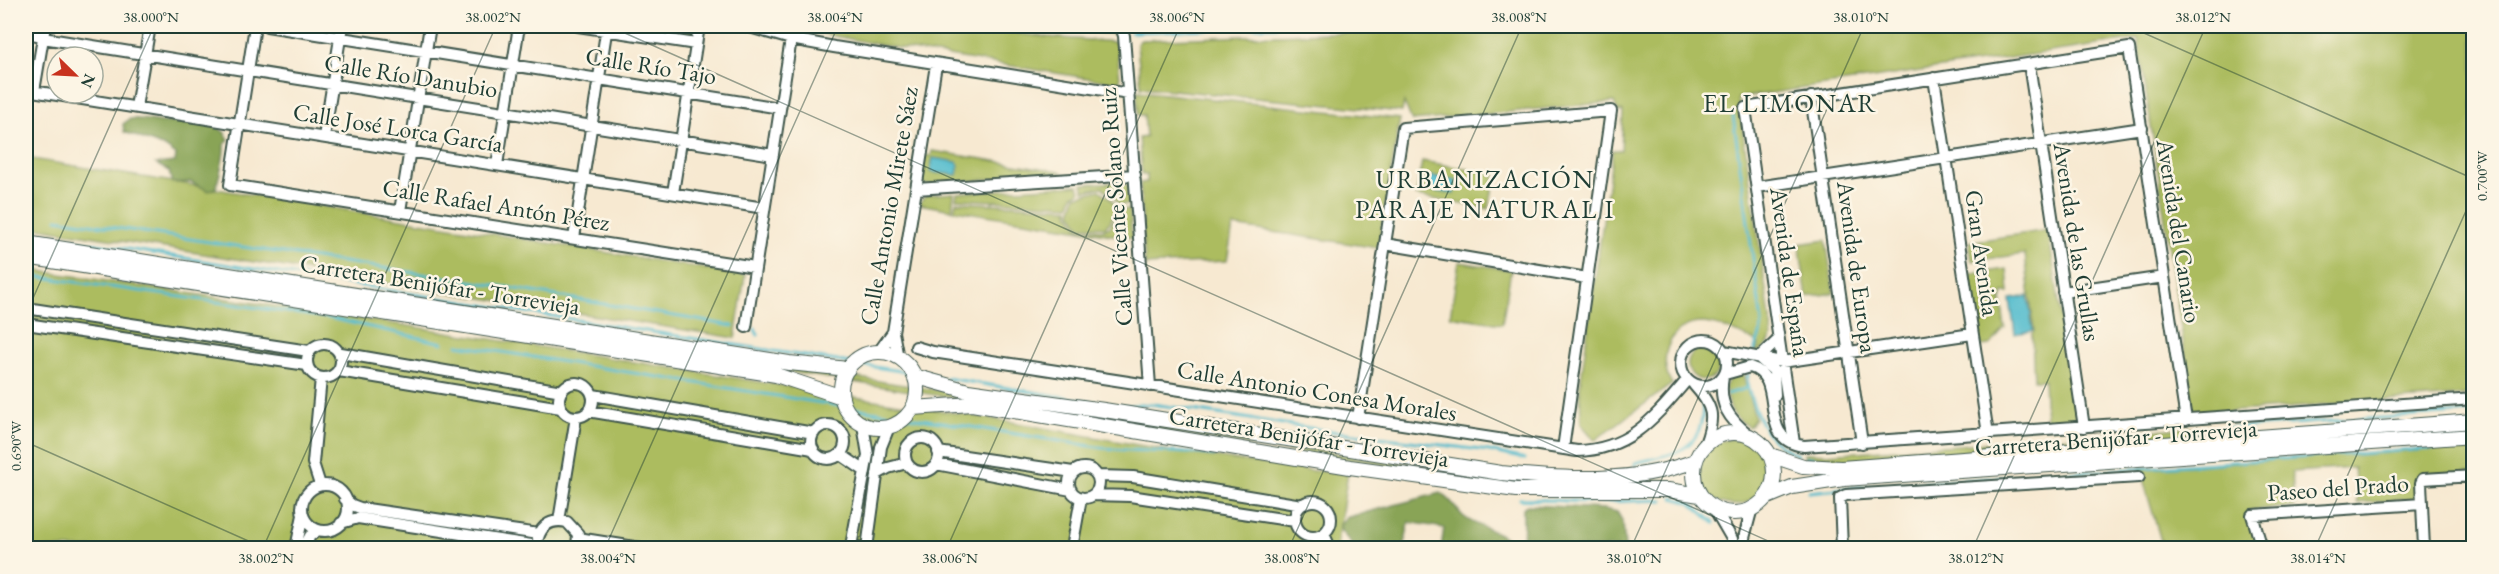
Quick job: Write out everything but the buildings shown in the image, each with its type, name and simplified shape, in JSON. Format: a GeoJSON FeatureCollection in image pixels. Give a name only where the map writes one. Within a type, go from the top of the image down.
{"type":"FeatureCollection","features":[{"type":"Feature","properties":{"kind":"main road","name":"Carretera Benijófar - Torrevieja"},"geometry":{"type":"LineString","coordinates":[[26,243],[789,363],[848,369]]}},
{"type":"Feature","properties":{"kind":"main road","name":"Carretera Benijófar - Torrevieja"},"geometry":{"type":"LineString","coordinates":[[26,257],[776,375],[842,397]]}},
{"type":"Feature","properties":{"kind":"main road"},"geometry":{"type":"LineString","coordinates":[[878,353],[905,362],[914,376],[917,396],[913,408],[905,419],[882,429],[863,425],[849,414],[842,397],[843,378],[848,369],[859,358],[878,353]]}},
{"type":"Feature","properties":{"kind":"main road","name":"Carretera Benijófar - Torrevieja"},"geometry":{"type":"LineString","coordinates":[[914,376],[968,391],[1104,410],[1501,473],[1554,478],[1639,476],[1668,471],[1695,461]]}},
{"type":"Feature","properties":{"kind":"main road","name":"Carretera Benijófar - Torrevieja"},"geometry":{"type":"LineString","coordinates":[[913,408],[972,404],[1316,461],[1516,490],[1668,490],[1701,495]]}},
{"type":"Feature","properties":{"kind":"main road","name":"Carretera Benijófar - Torrevieja"},"geometry":{"type":"LineString","coordinates":[[1770,455],[1794,465],[1841,468],[2474,421]]}},
{"type":"Feature","properties":{"kind":"main road"},"geometry":{"type":"LineString","coordinates":[[1726,433],[1749,435],[1761,443],[1770,455],[1774,467],[1773,480],[1765,498],[1752,508],[1733,513],[1714,508],[1701,495],[1693,475],[1695,461],[1705,444],[1714,437],[1726,433]]}},
{"type":"Feature","properties":{"kind":"main road","name":"Carretera Benijófar - Torrevieja"},"geometry":{"type":"LineString","coordinates":[[1765,498],[1792,487],[1844,479],[2474,436]]}},
{"type":"Feature","properties":{"kind":"street"},"geometry":{"type":"LineString","coordinates":[[136,107],[150,26]]}},
{"type":"Feature","properties":{"kind":"street"},"geometry":{"type":"LineString","coordinates":[[240,124],[255,26]]}},
{"type":"Feature","properties":{"kind":"street","name":"Calle Río Tajo"},"geometry":{"type":"LineString","coordinates":[[267,26],[780,108]]}},
{"type":"Feature","properties":{"kind":"street"},"geometry":{"type":"LineString","coordinates":[[324,137],[342,26]]}},
{"type":"Feature","properties":{"kind":"street"},"geometry":{"type":"LineString","coordinates":[[400,211],[430,26]]}},
{"type":"Feature","properties":{"kind":"street"},"geometry":{"type":"LineString","coordinates":[[497,165],[519,26]]}},
{"type":"Feature","properties":{"kind":"street"},"geometry":{"type":"LineString","coordinates":[[578,26],[607,28],[696,44]]}},
{"type":"Feature","properties":{"kind":"street"},"geometry":{"type":"LineString","coordinates":[[673,193],[699,26]]}},
{"type":"Feature","properties":{"kind":"street"},"geometry":{"type":"LineString","coordinates":[[746,26],[791,39],[936,65],[1129,94]]}},
{"type":"Feature","properties":{"kind":"street","name":"Calle Vicente Solano Ruiz"},"geometry":{"type":"LineString","coordinates":[[1121,26],[1124,36],[1129,94],[1150,386]]}},
{"type":"Feature","properties":{"kind":"street"},"geometry":{"type":"LineString","coordinates":[[574,238],[607,28]]}},
{"type":"Feature","properties":{"kind":"street","name":"Calle Río Danubio"},"geometry":{"type":"LineString","coordinates":[[26,33],[43,33],[145,54],[773,155]]}},
{"type":"Feature","properties":{"kind":"street"},"geometry":{"type":"LineString","coordinates":[[30,90],[43,33]]}},
{"type":"Feature","properties":{"kind":"street"},"geometry":{"type":"LineString","coordinates":[[746,327],[791,39]]}},
{"type":"Feature","properties":{"kind":"street","name":"Avenida del Canario"},"geometry":{"type":"LineString","coordinates":[[2029,64],[2130,49],[2186,420]]}},
{"type":"Feature","properties":{"kind":"street"},"geometry":{"type":"LineString","coordinates":[[1811,97],[2029,64]]}},
{"type":"Feature","properties":{"kind":"street","name":"Avenida de las Grullas"},"geometry":{"type":"LineString","coordinates":[[2029,64],[2084,427]]}},
{"type":"Feature","properties":{"kind":"street","name":"Calle Antonio Mirete Sáez"},"geometry":{"type":"LineString","coordinates":[[878,353],[893,332],[936,65]]}},
{"type":"Feature","properties":{"kind":"street","name":"Gran Avenida"},"geometry":{"type":"LineString","coordinates":[[1934,78],[1988,434]]}},
{"type":"Feature","properties":{"kind":"street","name":"Calle José Lorca García"},"geometry":{"type":"LineString","coordinates":[[30,90],[765,208]]}},
{"type":"Feature","properties":{"kind":"street","name":"Avenida de España"},"geometry":{"type":"LineString","coordinates":[[1794,443],[1746,106],[1811,97]]}},
{"type":"Feature","properties":{"kind":"street","name":"Avenida de Europa"},"geometry":{"type":"LineString","coordinates":[[1811,97],[1862,443]]}},
{"type":"Feature","properties":{"kind":"street"},"geometry":{"type":"LineString","coordinates":[[1358,418],[1402,128],[1611,111],[1563,449]]}},
{"type":"Feature","properties":{"kind":"street","name":"Calle Rafael Antón Pérez"},"geometry":{"type":"LineString","coordinates":[[240,124],[230,185],[755,267]]}},
{"type":"Feature","properties":{"kind":"street"},"geometry":{"type":"LineString","coordinates":[[1757,187],[2142,128]]}},
{"type":"Feature","properties":{"kind":"street"},"geometry":{"type":"LineString","coordinates":[[916,189],[1135,175]]}},
{"type":"Feature","properties":{"kind":"street"},"geometry":{"type":"LineString","coordinates":[[1384,244],[1587,278]]}},
{"type":"Feature","properties":{"kind":"street"},"geometry":{"type":"LineString","coordinates":[[2063,292],[2164,277]]}},
{"type":"Feature","properties":{"kind":"street"},"geometry":{"type":"LineString","coordinates":[[26,308],[309,351]]}},
{"type":"Feature","properties":{"kind":"street"},"geometry":{"type":"LineString","coordinates":[[26,324],[307,365]]}},
{"type":"Feature","properties":{"kind":"street"},"geometry":{"type":"LineString","coordinates":[[893,332],[898,358]]}},
{"type":"Feature","properties":{"kind":"street"},"geometry":{"type":"LineString","coordinates":[[1705,444],[1711,426],[1711,409],[1704,395],[1681,369],[1680,362],[1685,350],[1695,341],[1708,340],[1724,351],[1782,362],[1972,334]]}},
{"type":"Feature","properties":{"kind":"street"},"geometry":{"type":"LineString","coordinates":[[1759,358],[1779,339]]}},
{"type":"Feature","properties":{"kind":"street"},"geometry":{"type":"LineString","coordinates":[[341,353],[342,363],[339,371],[331,377],[321,378],[312,374],[307,365],[309,351],[316,345],[325,343],[334,346],[341,353],[562,391]]}},
{"type":"Feature","properties":{"kind":"street","name":"Calle Antonio Conesa Morales"},"geometry":{"type":"LineString","coordinates":[[916,347],[933,352],[1563,449],[1600,449],[1629,438],[1691,382]]}},
{"type":"Feature","properties":{"kind":"street"},"geometry":{"type":"LineString","coordinates":[[1724,351],[1727,362],[1722,393],[1724,407],[1735,424],[1749,435]]}},
{"type":"Feature","properties":{"kind":"street"},"geometry":{"type":"LineString","coordinates":[[1759,358],[1770,366],[1776,376],[1772,410]]}},
{"type":"Feature","properties":{"kind":"street"},"geometry":{"type":"LineString","coordinates":[[1691,382],[1710,386],[1724,375],[1743,368],[1761,371],[1769,383],[1772,410],[1778,429],[1794,443],[1812,446],[2474,399]]}},
{"type":"Feature","properties":{"kind":"street"},"geometry":{"type":"LineString","coordinates":[[339,371],[561,408]]}},
{"type":"Feature","properties":{"kind":"street"},"geometry":{"type":"LineString","coordinates":[[320,485],[313,463],[321,378]]}},
{"type":"Feature","properties":{"kind":"street"},"geometry":{"type":"LineString","coordinates":[[813,449],[814,433],[823,426],[829,425],[839,429],[845,439],[840,454],[836,457],[825,458],[813,449],[588,411],[576,417],[567,414],[561,408],[559,399],[562,391],[568,385],[577,383],[585,386],[593,395],[814,433]]}},
{"type":"Feature","properties":{"kind":"street"},"geometry":{"type":"LineString","coordinates":[[588,411],[593,395]]}},
{"type":"Feature","properties":{"kind":"street"},"geometry":{"type":"LineString","coordinates":[[559,520],[576,417]]}},
{"type":"Feature","properties":{"kind":"street"},"geometry":{"type":"LineString","coordinates":[[851,546],[868,455],[863,425]]}},
{"type":"Feature","properties":{"kind":"street"},"geometry":{"type":"LineString","coordinates":[[840,549],[851,546],[867,549],[881,447],[889,427]]}},
{"type":"Feature","properties":{"kind":"street"},"geometry":{"type":"LineString","coordinates":[[1071,490],[936,464],[923,472],[912,469],[907,463],[906,449],[918,439],[928,440],[938,452],[1073,472]]}},
{"type":"Feature","properties":{"kind":"street"},"geometry":{"type":"LineString","coordinates":[[936,464],[938,452]]}},
{"type":"Feature","properties":{"kind":"street"},"geometry":{"type":"LineString","coordinates":[[840,454],[865,471]]}},
{"type":"Feature","properties":{"kind":"street"},"geometry":{"type":"LineString","coordinates":[[877,474],[888,468],[907,463]]}},
{"type":"Feature","properties":{"kind":"street"},"geometry":{"type":"LineString","coordinates":[[1081,498],[1068,486],[1069,476],[1084,467],[1092,469],[1098,476],[1099,483],[1093,495]]}},
{"type":"Feature","properties":{"kind":"street"},"geometry":{"type":"LineString","coordinates":[[1098,476],[1133,477],[1302,505]]}},
{"type":"Feature","properties":{"kind":"street"},"geometry":{"type":"LineString","coordinates":[[2473,476],[2474,511]]}},
{"type":"Feature","properties":{"kind":"street","name":"Paseo del Prado"},"geometry":{"type":"LineString","coordinates":[[2262,549],[2252,514],[2422,504],[2421,483],[2423,479],[2473,476]]}},
{"type":"Feature","properties":{"kind":"street"},"geometry":{"type":"LineString","coordinates":[[1842,549],[1840,498],[1846,495],[2139,477]]}},
{"type":"Feature","properties":{"kind":"street"},"geometry":{"type":"LineString","coordinates":[[296,549],[303,515],[302,504],[307,494],[320,485],[336,488],[352,505],[360,508],[539,534]]}},
{"type":"Feature","properties":{"kind":"street"},"geometry":{"type":"LineString","coordinates":[[1081,498],[1093,495],[1130,496],[1294,521]]}},
{"type":"Feature","properties":{"kind":"street"},"geometry":{"type":"LineString","coordinates":[[1072,549],[1081,498]]}},
{"type":"Feature","properties":{"kind":"street"},"geometry":{"type":"LineString","coordinates":[[303,515],[309,525],[318,530],[329,531],[346,517],[348,507],[345,499]]}},
{"type":"Feature","properties":{"kind":"street"},"geometry":{"type":"LineString","coordinates":[[1312,501],[1323,504],[1330,513],[1330,524],[1324,534],[1315,537],[1306,536],[1298,530],[1294,521],[1296,512],[1302,505],[1312,501]]}},
{"type":"Feature","properties":{"kind":"street"},"geometry":{"type":"LineString","coordinates":[[2422,504],[2424,549]]}},
{"type":"Feature","properties":{"kind":"street"},"geometry":{"type":"LineString","coordinates":[[1714,508],[1732,539],[1732,549]]}},
{"type":"Feature","properties":{"kind":"street"},"geometry":{"type":"LineString","coordinates":[[1745,549],[1744,538],[1752,508]]}},
{"type":"Feature","properties":{"kind":"street"},"geometry":{"type":"LineString","coordinates":[[341,523],[358,518],[539,547],[539,534],[550,522],[559,520],[573,527],[578,543],[642,549]]}},
{"type":"Feature","properties":{"kind":"street"},"geometry":{"type":"LineString","coordinates":[[304,549],[310,536],[318,530]]}},
{"type":"Feature","properties":{"kind":"street"},"geometry":{"type":"LineString","coordinates":[[1324,534],[1330,549]]}},
{"type":"Feature","properties":{"kind":"green space"},"geometry":{"type":"Polygon","coordinates":[[[616,26],[697,26],[695,40],[616,28],[616,26]]]}},
{"type":"Feature","properties":{"kind":"green space"},"geometry":{"type":"Polygon","coordinates":[[[783,26],[957,26],[1047,37],[1117,42],[1120,80],[1118,83],[886,46],[783,26]]]}},
{"type":"Feature","properties":{"kind":"green space"},"geometry":{"type":"Polygon","coordinates":[[[1019,26],[1108,26],[1117,34],[1019,26]]]}},
{"type":"Feature","properties":{"kind":"green space"},"geometry":{"type":"Polygon","coordinates":[[[1349,26],[2473,26],[2473,395],[2194,414],[2138,39],[1738,98],[1771,325],[1769,343],[1764,349],[1755,353],[1759,345],[1757,342],[1724,328],[1703,323],[1692,324],[1682,329],[1674,335],[1666,353],[1665,364],[1672,384],[1595,440],[1581,424],[1580,386],[1613,150],[1621,150],[1623,111],[1618,112],[1614,102],[1412,121],[1404,102],[1402,112],[1141,87],[1137,44],[1141,40],[1354,32],[1349,26]]]}},
{"type":"Feature","properties":{"kind":"green space"},"geometry":{"type":"Polygon","coordinates":[[[1137,91],[1400,119],[1378,248],[1233,226],[1227,261],[1145,265],[1140,183],[1147,182],[1147,175],[1142,175],[1139,138],[1146,137],[1144,115],[1138,115],[1137,91]]]}},
{"type":"Feature","properties":{"kind":"green space"},"geometry":{"type":"Polygon","coordinates":[[[130,119],[200,123],[218,128],[225,133],[229,140],[224,145],[223,161],[216,188],[209,191],[191,182],[172,183],[169,171],[156,164],[175,162],[176,155],[165,147],[124,132],[123,124],[130,119]]]}},
{"type":"Feature","properties":{"kind":"green space"},"geometry":{"type":"Polygon","coordinates":[[[932,151],[1062,173],[924,185],[921,183],[925,155],[931,156],[932,151]]]}},
{"type":"Feature","properties":{"kind":"green space"},"geometry":{"type":"Polygon","coordinates":[[[26,158],[745,275],[735,338],[26,226],[26,158]]]}},
{"type":"Feature","properties":{"kind":"green space"},"geometry":{"type":"Polygon","coordinates":[[[1422,161],[1495,174],[1489,209],[1416,196],[1422,161]]]}},
{"type":"Feature","properties":{"kind":"green space"},"geometry":{"type":"Polygon","coordinates":[[[1123,182],[1128,187],[1129,204],[1119,205],[1113,196],[1102,187],[1084,191],[1082,184],[1123,182]]]}},
{"type":"Feature","properties":{"kind":"green space"},"geometry":{"type":"Polygon","coordinates":[[[1078,185],[1080,192],[1073,195],[1070,205],[956,199],[957,193],[1078,185]]]}},
{"type":"Feature","properties":{"kind":"green space"},"geometry":{"type":"Polygon","coordinates":[[[1100,190],[1117,208],[1110,222],[1105,227],[1080,226],[1071,212],[1076,196],[1100,190]]]}},
{"type":"Feature","properties":{"kind":"green space"},"geometry":{"type":"Polygon","coordinates":[[[954,193],[952,210],[919,204],[926,195],[954,193]]]}},
{"type":"Feature","properties":{"kind":"green space"},"geometry":{"type":"Polygon","coordinates":[[[956,202],[1069,208],[1069,214],[1079,228],[1102,230],[1110,227],[1120,210],[1130,209],[1132,238],[954,210],[956,202]]]}},
{"type":"Feature","properties":{"kind":"green space"},"geometry":{"type":"Polygon","coordinates":[[[2048,230],[2077,420],[2046,422],[2044,380],[2034,380],[2032,334],[2034,331],[2025,254],[1972,261],[1969,242],[2048,230]]]}},
{"type":"Feature","properties":{"kind":"green space"},"geometry":{"type":"Polygon","coordinates":[[[1826,240],[1834,293],[1807,297],[1799,244],[1826,240]]]}},
{"type":"Feature","properties":{"kind":"green space"},"geometry":{"type":"Polygon","coordinates":[[[26,247],[1488,477],[1628,482],[1666,479],[1666,485],[1583,487],[1491,482],[26,252],[26,247]]]}},
{"type":"Feature","properties":{"kind":"green space"},"geometry":{"type":"Polygon","coordinates":[[[1459,262],[1511,270],[1502,324],[1450,316],[1459,262]]]}},
{"type":"Feature","properties":{"kind":"green space"},"geometry":{"type":"Polygon","coordinates":[[[26,269],[403,325],[1000,420],[1171,451],[1315,471],[1348,472],[1337,544],[1339,548],[26,548],[26,269]]]}},
{"type":"Feature","properties":{"kind":"green space"},"geometry":{"type":"Polygon","coordinates":[[[2007,269],[2009,293],[2004,293],[2001,299],[2005,328],[1990,345],[1980,346],[1969,274],[2007,269]]]}},
{"type":"Feature","properties":{"kind":"green space"},"geometry":{"type":"Polygon","coordinates":[[[1704,348],[1715,353],[1720,364],[1715,375],[1704,380],[1693,375],[1688,364],[1693,353],[1704,348]]]}},
{"type":"Feature","properties":{"kind":"green space"},"geometry":{"type":"Polygon","coordinates":[[[1742,371],[1755,418],[1749,427],[1735,415],[1725,387],[1731,376],[1742,371]]]}},
{"type":"Feature","properties":{"kind":"green space"},"geometry":{"type":"Polygon","coordinates":[[[2190,427],[2196,430],[2195,434],[1837,462],[1806,460],[1805,453],[1827,454],[2190,427]]]}},
{"type":"Feature","properties":{"kind":"green space"},"geometry":{"type":"Polygon","coordinates":[[[1733,439],[1746,441],[1761,454],[1766,472],[1764,485],[1751,500],[1733,505],[1720,503],[1705,490],[1700,472],[1702,459],[1715,444],[1733,439]]]}},
{"type":"Feature","properties":{"kind":"green space"},"geometry":{"type":"Polygon","coordinates":[[[2473,447],[2473,472],[2419,475],[2416,479],[2417,499],[2357,503],[2354,468],[2292,472],[2294,507],[2249,512],[2257,548],[2163,548],[2140,469],[2473,447]]]}},
{"type":"Feature","properties":{"kind":"green space"},"geometry":{"type":"Polygon","coordinates":[[[1440,493],[1450,500],[1469,521],[1504,537],[1514,548],[1441,548],[1444,528],[1409,522],[1404,548],[1355,548],[1341,531],[1340,525],[1345,518],[1440,493]]]}},
{"type":"Feature","properties":{"kind":"green space"},"geometry":{"type":"Polygon","coordinates":[[[1528,505],[1604,509],[1617,512],[1623,522],[1625,548],[1523,548],[1523,509],[1528,505]]]}},
{"type":"Feature","properties":{"kind":"water"},"geometry":{"type":"Polygon","coordinates":[[[933,158],[957,162],[959,165],[957,175],[930,172],[933,158]]]}},
{"type":"Feature","properties":{"kind":"water"},"geometry":{"type":"Polygon","coordinates":[[[1430,176],[1456,180],[1454,194],[1427,190],[1430,176]]]}},
{"type":"Feature","properties":{"kind":"water"},"geometry":{"type":"Polygon","coordinates":[[[2028,296],[2033,331],[2015,334],[2010,299],[2028,296]]]}},
{"type":"Feature","properties":{"kind":"waterway"},"geometry":{"type":"LineString","coordinates":[[1131,32],[1276,26]]}},
{"type":"Feature","properties":{"kind":"waterway"},"geometry":{"type":"LineString","coordinates":[[1733,116],[1762,323],[1754,351]]}},
{"type":"Feature","properties":{"kind":"waterway"},"geometry":{"type":"LineString","coordinates":[[57,219],[469,281],[733,326]]}},
{"type":"Feature","properties":{"kind":"waterway"},"geometry":{"type":"LineString","coordinates":[[26,233],[913,373]]}},
{"type":"Feature","properties":{"kind":"waterway"},"geometry":{"type":"LineString","coordinates":[[26,275],[329,318],[443,343]]}},
{"type":"Feature","properties":{"kind":"waterway"},"geometry":{"type":"LineString","coordinates":[[755,329],[758,335]]}},
{"type":"Feature","properties":{"kind":"waterway"},"geometry":{"type":"LineString","coordinates":[[458,345],[1103,448],[1215,455]]}},
{"type":"Feature","properties":{"kind":"waterway"},"geometry":{"type":"LineString","coordinates":[[1748,375],[1749,392],[1763,425],[1774,440],[1798,455]]}},
{"type":"Feature","properties":{"kind":"waterway"},"geometry":{"type":"LineString","coordinates":[[946,378],[1090,401]]}},
{"type":"Feature","properties":{"kind":"waterway"},"geometry":{"type":"LineString","coordinates":[[1728,394],[1747,388]]}},
{"type":"Feature","properties":{"kind":"waterway"},"geometry":{"type":"LineString","coordinates":[[1121,406],[1152,404],[1323,430],[1489,451],[1525,459]]}},
{"type":"Feature","properties":{"kind":"waterway"},"geometry":{"type":"LineString","coordinates":[[1635,466],[1635,463],[1674,453],[1692,442],[1702,420],[1703,404]]}},
{"type":"Feature","properties":{"kind":"waterway"},"geometry":{"type":"LineString","coordinates":[[2198,430],[2474,412]]}},
{"type":"Feature","properties":{"kind":"waterway"},"geometry":{"type":"LineString","coordinates":[[1809,492],[2474,446]]}},
{"type":"Feature","properties":{"kind":"waterway"},"geometry":{"type":"LineString","coordinates":[[1807,457],[1814,458]]}},
{"type":"Feature","properties":{"kind":"waterway"},"geometry":{"type":"LineString","coordinates":[[1673,498],[1691,503],[1714,523]]}},
{"type":"Feature","properties":{"kind":"waterway"},"geometry":{"type":"LineString","coordinates":[[1520,499],[1598,502],[1663,500]]}},
{"type":"Feature","properties":{"kind":"district","name":"EL LIMONAR"},"geometry":{"type":"Point","coordinates":[1790,103]}},
{"type":"Feature","properties":{"kind":"district","name":"URBANIZACIÓN PARAJE NATURAL I"},"geometry":{"type":"Point","coordinates":[1485,194]}}]}
